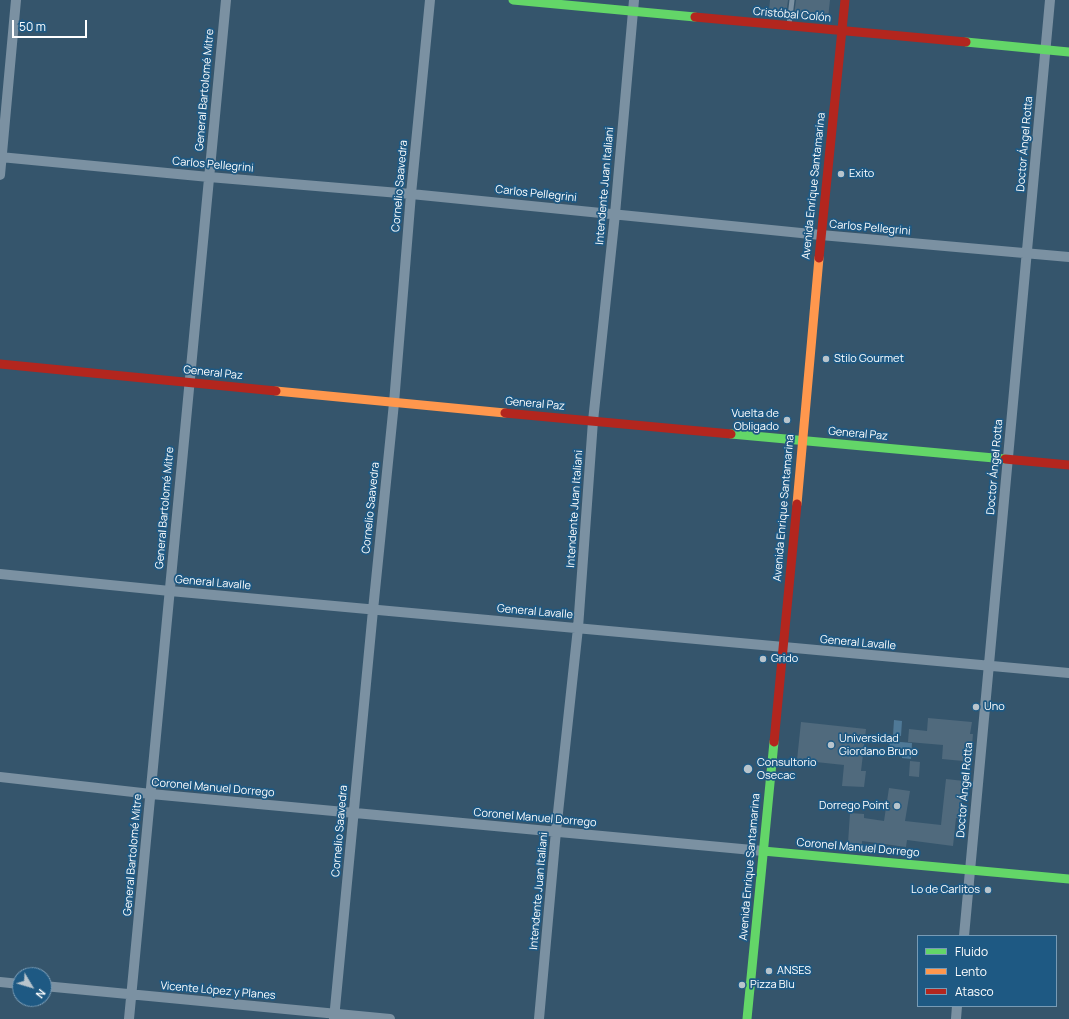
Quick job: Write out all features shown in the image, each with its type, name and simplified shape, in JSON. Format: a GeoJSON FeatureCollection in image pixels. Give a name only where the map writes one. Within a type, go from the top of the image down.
{"type":"FeatureCollection","features":[{"type":"Feature","properties":{"kind":"street"},"geometry":{"type":"LineString","coordinates":[[0,175],[16,0]]}},
{"type":"Feature","properties":{"kind":"street","name":"General Bartolomé Mitre"},"geometry":{"type":"LineString","coordinates":[[130,1019],[226,0]]}},
{"type":"Feature","properties":{"kind":"street","name":"Cornelio Saavedra"},"geometry":{"type":"LineString","coordinates":[[335,1016],[394,403],[411,194],[430,0]]}},
{"type":"Feature","properties":{"kind":"street","name":"Cristóbal Colón"},"geometry":{"type":"LineString","coordinates":[[513,0],[788,27],[1069,52]]}},
{"type":"Feature","properties":{"kind":"street","name":"Intendente Juan Italiani"},"geometry":{"type":"LineString","coordinates":[[539,1019],[556,832],[578,628],[593,421],[615,214],[634,0]]}},
{"type":"Feature","properties":{"kind":"street","name":"Avenida Enrique Santamarina"},"geometry":{"type":"LineString","coordinates":[[747,1019],[803,441],[820,235],[845,0]]}},
{"type":"Feature","properties":{"kind":"street","name":"Doctor Ángel Rotta"},"geometry":{"type":"LineString","coordinates":[[964,935],[1050,0]]}},
{"type":"Feature","properties":{"kind":"street","name":"Carlos Pellegrini"},"geometry":{"type":"LineString","coordinates":[[1,157],[209,177],[411,194],[820,235],[1069,258]]}},
{"type":"Feature","properties":{"kind":"street","name":"General Paz"},"geometry":{"type":"LineString","coordinates":[[0,364],[394,403],[1069,465]]}},
{"type":"Feature","properties":{"kind":"street","name":"General Lavalle"},"geometry":{"type":"LineString","coordinates":[[0,574],[783,648],[1069,673]]}},
{"type":"Feature","properties":{"kind":"street","name":"Coronel Manuel Dorrego"},"geometry":{"type":"LineString","coordinates":[[0,777],[151,794],[1069,879]]}},
{"type":"Feature","properties":{"kind":"street"},"geometry":{"type":"LineString","coordinates":[[0,982],[12,983]]}},
{"type":"Feature","properties":{"kind":"street","name":"Vicente López y Planes"},"geometry":{"type":"LineString","coordinates":[[52,987],[335,1016],[390,1019]]}},
{"type":"Feature","properties":{"kind":"street"},"geometry":{"type":"LineString","coordinates":[[956,1019],[957,1007]]}},
{"type":"Feature","properties":{"kind":"lane"},"geometry":{"type":"LineString","coordinates":[[788,27],[792,0]]}},
{"type":"Feature","properties":{"kind":"water"},"geometry":{"type":"Polygon","coordinates":[[[894,720],[902,721],[901,736],[893,735],[894,720]]]}},
{"type":"Feature","properties":{"kind":"water"},"geometry":{"type":"Polygon","coordinates":[[[890,741],[912,743],[911,759],[902,758],[902,750],[889,749],[890,741]]]}},
{"type":"Feature","properties":{"kind":"building"},"geometry":{"type":"Polygon","coordinates":[[[770,0],[788,0],[786,14],[769,12],[770,0]]]}},
{"type":"Feature","properties":{"kind":"building"},"geometry":{"type":"Polygon","coordinates":[[[796,0],[830,0],[828,18],[794,15],[796,0]]]}},
{"type":"Feature","properties":{"kind":"building"},"geometry":{"type":"Polygon","coordinates":[[[928,718],[972,722],[970,734],[973,734],[972,746],[965,745],[963,761],[942,759],[943,745],[908,742],[909,729],[927,731],[928,718]]]}},
{"type":"Feature","properties":{"kind":"building","name":"Universidad Giordano Bruno"},"geometry":{"type":"Polygon","coordinates":[[[801,722],[866,729],[861,771],[866,771],[864,787],[842,786],[844,765],[797,760],[801,722]]]}},
{"type":"Feature","properties":{"kind":"building"},"geometry":{"type":"Polygon","coordinates":[[[910,761],[920,762],[919,777],[909,776],[910,761]]]}},
{"type":"Feature","properties":{"kind":"building"},"geometry":{"type":"Polygon","coordinates":[[[946,779],[964,781],[960,819],[956,818],[953,846],[907,840],[906,847],[862,841],[862,844],[848,843],[850,813],[864,814],[864,818],[884,821],[889,788],[910,791],[905,821],[941,825],[946,779]]]}},
{"type":"Feature","properties":{"kind":"traffic: fast"},"geometry":{"type":"LineString","coordinates":[[513,0],[695,17]]}},
{"type":"Feature","properties":{"kind":"traffic: fast"},"geometry":{"type":"LineString","coordinates":[[966,42],[1069,52]]}},
{"type":"Feature","properties":{"kind":"traffic: fast"},"geometry":{"type":"LineString","coordinates":[[731,434],[1005,459]]}},
{"type":"Feature","properties":{"kind":"traffic: fast"},"geometry":{"type":"LineString","coordinates":[[747,1019],[774,742]]}},
{"type":"Feature","properties":{"kind":"traffic: fast"},"geometry":{"type":"LineString","coordinates":[[763,851],[1069,879]]}},
{"type":"Feature","properties":{"kind":"traffic: slow"},"geometry":{"type":"LineString","coordinates":[[797,504],[819,258]]}},
{"type":"Feature","properties":{"kind":"traffic: slow"},"geometry":{"type":"LineString","coordinates":[[276,391],[505,413]]}},
{"type":"Feature","properties":{"kind":"traffic: jam"},"geometry":{"type":"LineString","coordinates":[[819,258],[845,0]]}},
{"type":"Feature","properties":{"kind":"traffic: jam"},"geometry":{"type":"LineString","coordinates":[[695,17],[966,42]]}},
{"type":"Feature","properties":{"kind":"traffic: jam"},"geometry":{"type":"LineString","coordinates":[[0,364],[276,391]]}},
{"type":"Feature","properties":{"kind":"traffic: jam"},"geometry":{"type":"LineString","coordinates":[[505,413],[731,434]]}},
{"type":"Feature","properties":{"kind":"traffic: jam"},"geometry":{"type":"LineString","coordinates":[[1005,459],[1069,465]]}},
{"type":"Feature","properties":{"kind":"traffic: jam"},"geometry":{"type":"LineString","coordinates":[[774,742],[797,504]]}},
{"type":"Feature","properties":{"kind":"place","name":"Exito"},"geometry":{"type":"Point","coordinates":[841,174]}},
{"type":"Feature","properties":{"kind":"place","name":"Stilo Gourmet"},"geometry":{"type":"Point","coordinates":[826,359]}},
{"type":"Feature","properties":{"kind":"place","name":"Vuelta de Obligado"},"geometry":{"type":"Point","coordinates":[787,420]}},
{"type":"Feature","properties":{"kind":"place","name":"Grido"},"geometry":{"type":"Point","coordinates":[763,659]}},
{"type":"Feature","properties":{"kind":"place","name":"Uno"},"geometry":{"type":"Point","coordinates":[976,707]}},
{"type":"Feature","properties":{"kind":"place","name":"Universidad Giordano Bruno"},"geometry":{"type":"Point","coordinates":[831,745]}},
{"type":"Feature","properties":{"kind":"place","name":"Consultorio Osecac"},"geometry":{"type":"Point","coordinates":[748,769]}},
{"type":"Feature","properties":{"kind":"place","name":"Dorrego Point"},"geometry":{"type":"Point","coordinates":[897,806]}},
{"type":"Feature","properties":{"kind":"place","name":"Lo de Carlitos"},"geometry":{"type":"Point","coordinates":[988,890]}},
{"type":"Feature","properties":{"kind":"place","name":"ANSES"},"geometry":{"type":"Point","coordinates":[769,971]}},
{"type":"Feature","properties":{"kind":"place","name":"Pizza Blu"},"geometry":{"type":"Point","coordinates":[742,985]}}]}
